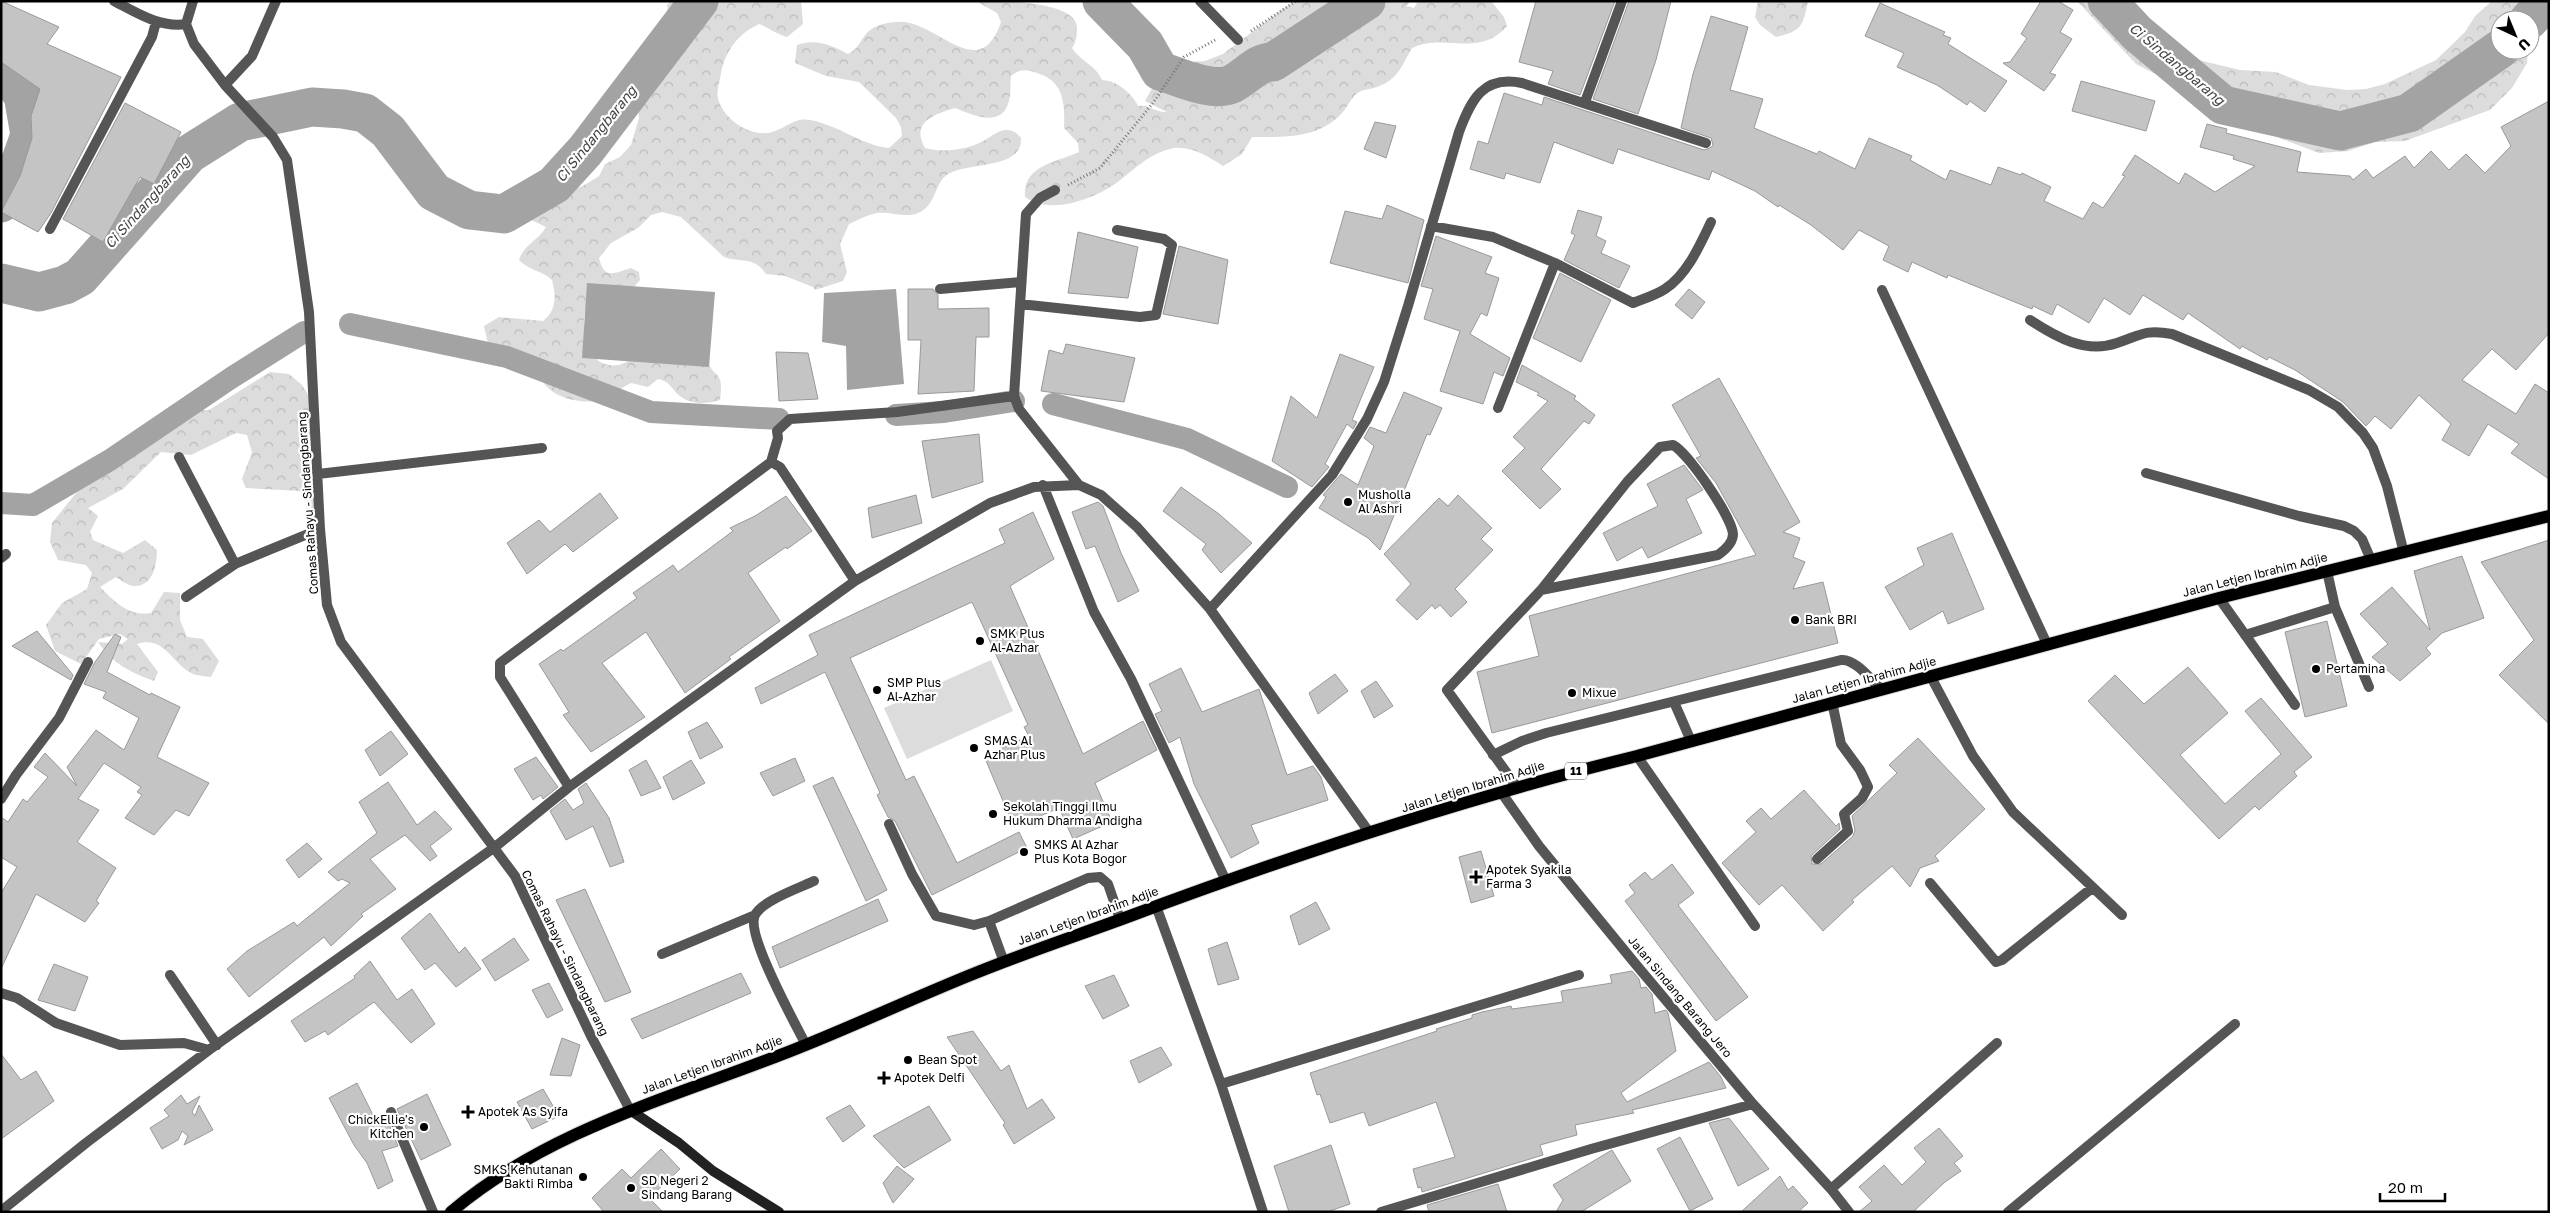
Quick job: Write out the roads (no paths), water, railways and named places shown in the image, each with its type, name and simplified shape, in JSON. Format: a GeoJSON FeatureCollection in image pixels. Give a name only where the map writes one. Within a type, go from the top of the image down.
{"type":"FeatureCollection","features":[{"type":"Feature","properties":{"kind":"main road","name":"Jalan Letjen Ibrahim Adjie"},"geometry":{"type":"LineString","coordinates":[[450,1212],[482,1185],[539,1151],[630,1110],[806,1045],[1004,962],[1226,880],[1368,832],[1517,787],[1638,756],[2219,598],[2549,516]]}},
{"type":"Feature","properties":{"kind":"street"},"geometry":{"type":"LineString","coordinates":[[114,1],[156,22],[175,26],[186,24],[193,1]]}},
{"type":"Feature","properties":{"kind":"street"},"geometry":{"type":"LineString","coordinates":[[225,86],[252,56],[276,1]]}},
{"type":"Feature","properties":{"kind":"street"},"geometry":{"type":"LineString","coordinates":[[1200,1],[1238,40]]}},
{"type":"Feature","properties":{"kind":"street"},"geometry":{"type":"LineString","coordinates":[[1585,102],[1622,1]]}},
{"type":"Feature","properties":{"kind":"street"},"geometry":{"type":"LineString","coordinates":[[50,229],[152,37],[156,22]]}},
{"type":"Feature","properties":{"kind":"street","name":"Comas Rahayu - Sindangbarang"},"geometry":{"type":"LineString","coordinates":[[186,24],[194,44],[225,86],[273,137],[287,160],[309,312],[320,529],[327,605],[342,642],[515,876],[592,1038],[630,1110]]}},
{"type":"Feature","properties":{"kind":"street"},"geometry":{"type":"LineString","coordinates":[[1210,609],[1310,501],[1332,475],[1355,441],[1384,382],[1459,132],[1469,106],[1482,91],[1494,83],[1508,80],[1585,102],[1706,143]]}},
{"type":"Feature","properties":{"kind":"street"},"geometry":{"type":"LineString","coordinates":[[1056,190],[1040,198],[1026,214],[1014,396],[1019,409],[1079,485]]}},
{"type":"Feature","properties":{"kind":"street"},"geometry":{"type":"LineString","coordinates":[[1431,226],[1493,238],[1555,263],[1633,303],[1665,290],[1672,283],[1699,248],[1711,222]]}},
{"type":"Feature","properties":{"kind":"street"},"geometry":{"type":"LineString","coordinates":[[1020,304],[1140,317],[1156,315],[1172,245],[1164,239],[1117,230]]}},
{"type":"Feature","properties":{"kind":"street"},"geometry":{"type":"LineString","coordinates":[[1498,408],[1555,263]]}},
{"type":"Feature","properties":{"kind":"street"},"geometry":{"type":"LineString","coordinates":[[940,289],[1021,282]]}},
{"type":"Feature","properties":{"kind":"street"},"geometry":{"type":"LineString","coordinates":[[1882,290],[2048,644]]}},
{"type":"Feature","properties":{"kind":"street"},"geometry":{"type":"LineString","coordinates":[[2030,320],[2050,333],[2077,345],[2100,346],[2116,344],[2154,331],[2172,334],[2324,397],[2352,422],[2373,448],[2387,486],[2404,553]]}},
{"type":"Feature","properties":{"kind":"street"},"geometry":{"type":"LineString","coordinates":[[569,787],[500,677],[500,663],[771,462],[778,438],[777,431],[790,419],[897,412],[1014,396]]}},
{"type":"Feature","properties":{"kind":"street"},"geometry":{"type":"LineString","coordinates":[[1517,787],[1447,690],[1541,590],[1627,482],[1663,446],[1673,446],[1684,454],[1730,522],[1733,536],[1731,542],[1718,555],[1541,590]]}},
{"type":"Feature","properties":{"kind":"street"},"geometry":{"type":"LineString","coordinates":[[318,474],[542,448]]}},
{"type":"Feature","properties":{"kind":"street"},"geometry":{"type":"LineString","coordinates":[[179,457],[235,564]]}},
{"type":"Feature","properties":{"kind":"street"},"geometry":{"type":"LineString","coordinates":[[771,462],[780,467],[855,581]]}},
{"type":"Feature","properties":{"kind":"street"},"geometry":{"type":"LineString","coordinates":[[2146,473],[2299,516],[2344,526],[2354,531],[2362,539],[2371,560]]}},
{"type":"Feature","properties":{"kind":"street"},"geometry":{"type":"LineString","coordinates":[[1,1211],[86,1143],[213,1048],[495,847],[569,787],[855,581],[990,503],[1016,492],[1043,486],[1079,485],[1101,495],[1138,527],[1210,609],[1368,832]]}},
{"type":"Feature","properties":{"kind":"street"},"geometry":{"type":"LineString","coordinates":[[1043,486],[1094,612],[1131,679],[1226,880]]}},
{"type":"Feature","properties":{"kind":"street"},"geometry":{"type":"LineString","coordinates":[[186,597],[235,564],[320,529]]}},
{"type":"Feature","properties":{"kind":"street"},"geometry":{"type":"LineString","coordinates":[[2327,571],[2336,607],[2369,687]]}},
{"type":"Feature","properties":{"kind":"street"},"geometry":{"type":"LineString","coordinates":[[2219,598],[2295,705]]}},
{"type":"Feature","properties":{"kind":"street"},"geometry":{"type":"LineString","coordinates":[[2245,634],[2336,607]]}},
{"type":"Feature","properties":{"kind":"street"},"geometry":{"type":"LineString","coordinates":[[1493,755],[1533,736],[1845,659],[1882,690]]}},
{"type":"Feature","properties":{"kind":"street"},"geometry":{"type":"LineString","coordinates":[[1,799],[16,775],[59,718],[88,662]]}},
{"type":"Feature","properties":{"kind":"street"},"geometry":{"type":"LineString","coordinates":[[1931,677],[1973,756],[2000,796],[2024,824],[2122,915]]}},
{"type":"Feature","properties":{"kind":"street"},"geometry":{"type":"LineString","coordinates":[[1674,702],[1690,741]]}},
{"type":"Feature","properties":{"kind":"street"},"geometry":{"type":"LineString","coordinates":[[1817,859],[1848,832],[1844,814],[1862,798],[1868,787],[1860,770],[1841,744],[1832,702]]}},
{"type":"Feature","properties":{"kind":"street"},"geometry":{"type":"LineString","coordinates":[[1638,756],[1755,926]]}},
{"type":"Feature","properties":{"kind":"street","name":"Jalan Sindang Barang Jero"},"geometry":{"type":"LineString","coordinates":[[1501,792],[1539,846],[1753,1104],[1832,1189],[1849,1212]]}},
{"type":"Feature","properties":{"kind":"street"},"geometry":{"type":"LineString","coordinates":[[889,824],[933,914],[939,918],[974,925],[989,921],[1088,878],[1100,876],[1108,884],[1120,919]]}},
{"type":"Feature","properties":{"kind":"street"},"geometry":{"type":"LineString","coordinates":[[662,954],[755,915],[767,904],[814,881]]}},
{"type":"Feature","properties":{"kind":"street"},"geometry":{"type":"LineString","coordinates":[[1930,883],[1996,962],[2002,960],[2092,888]]}},
{"type":"Feature","properties":{"kind":"street"},"geometry":{"type":"LineString","coordinates":[[1156,906],[1221,1084],[1263,1212]]}},
{"type":"Feature","properties":{"kind":"street"},"geometry":{"type":"LineString","coordinates":[[755,915],[752,929],[759,948],[806,1045]]}},
{"type":"Feature","properties":{"kind":"street"},"geometry":{"type":"LineString","coordinates":[[989,921],[1004,962]]}},
{"type":"Feature","properties":{"kind":"street"},"geometry":{"type":"LineString","coordinates":[[1221,1084],[1579,974]]}},
{"type":"Feature","properties":{"kind":"street"},"geometry":{"type":"LineString","coordinates":[[170,975],[213,1048]]}},
{"type":"Feature","properties":{"kind":"street"},"geometry":{"type":"LineString","coordinates":[[1,993],[17,998],[56,1023],[120,1045],[184,1043],[213,1048]]}},
{"type":"Feature","properties":{"kind":"street"},"geometry":{"type":"LineString","coordinates":[[2008,1212],[2235,1024]]}},
{"type":"Feature","properties":{"kind":"street"},"geometry":{"type":"LineString","coordinates":[[1832,1189],[1997,1043]]}},
{"type":"Feature","properties":{"kind":"street"},"geometry":{"type":"LineString","coordinates":[[1382,1212],[1591,1149],[1753,1104]]}},
{"type":"Feature","properties":{"kind":"street"},"geometry":{"type":"LineString","coordinates":[[630,1110],[679,1144],[713,1171],[779,1212]]}},
{"type":"Feature","properties":{"kind":"street"},"geometry":{"type":"LineString","coordinates":[[391,1112],[433,1212]]}},
{"type":"Feature","properties":{"kind":"waterway","name":"Ci Sindangbarang"},"geometry":{"type":"LineString","coordinates":[[1,283],[39,292],[65,285],[80,277],[189,154],[240,122],[312,107],[365,113],[388,131],[434,192],[469,210],[504,214],[554,185],[585,151],[699,1]]}},
{"type":"Feature","properties":{"kind":"waterway","name":"Ci Sindangbarang"},"geometry":{"type":"LineString","coordinates":[[1102,1],[1145,45],[1160,71],[1215,87],[1232,84],[1262,64],[1273,62],[1366,1]]}},
{"type":"Feature","properties":{"kind":"waterway","name":"Ci Sindangbarang"},"geometry":{"type":"LineString","coordinates":[[2107,1],[2137,33],[2223,105],[2340,131],[2409,113],[2490,56]]}},
{"type":"Feature","properties":{"kind":"waterway","name":"Ci Sindangbarang"},"geometry":{"type":"LineString","coordinates":[[2538,10],[2546,1]]}},
{"type":"Feature","properties":{"kind":"waterway","name":"Ci Sindangbarang"},"geometry":{"type":"LineString","coordinates":[[1,66],[23,95],[30,135],[21,160],[1,203]]}},
{"type":"Feature","properties":{"kind":"waterway"},"geometry":{"type":"LineString","coordinates":[[350,324],[507,357],[651,412],[779,419]]}},
{"type":"Feature","properties":{"kind":"waterway"},"geometry":{"type":"LineString","coordinates":[[1,503],[33,505],[110,460],[231,378],[304,332]]}},
{"type":"Feature","properties":{"kind":"waterway"},"geometry":{"type":"LineString","coordinates":[[896,415],[944,412],[1014,401]]}},
{"type":"Feature","properties":{"kind":"waterway"},"geometry":{"type":"LineString","coordinates":[[1053,404],[1187,439],[1287,487]]}},
{"type":"Feature","properties":{"kind":"place","name":"Musholla Al Ashri"},"geometry":{"type":"Point","coordinates":[1348,502]}},
{"type":"Feature","properties":{"kind":"place","name":"Bank BRI"},"geometry":{"type":"Point","coordinates":[1795,620]}},
{"type":"Feature","properties":{"kind":"place","name":"SMK Plus Al-Azhar"},"geometry":{"type":"Point","coordinates":[980,641]}},
{"type":"Feature","properties":{"kind":"place","name":"Pertamina"},"geometry":{"type":"Point","coordinates":[2316,669]}},
{"type":"Feature","properties":{"kind":"place","name":"SMP Plus Al-Azhar"},"geometry":{"type":"Point","coordinates":[877,690]}},
{"type":"Feature","properties":{"kind":"place","name":"Mixue"},"geometry":{"type":"Point","coordinates":[1572,693]}},
{"type":"Feature","properties":{"kind":"place","name":"SMAS Al Azhar Plus"},"geometry":{"type":"Point","coordinates":[974,748]}},
{"type":"Feature","properties":{"kind":"place","name":"Sekolah Tinggi Ilmu Hukum Dharma Andigha"},"geometry":{"type":"Point","coordinates":[993,814]}},
{"type":"Feature","properties":{"kind":"place","name":"SMKS Al Azhar Plus Kota Bogor"},"geometry":{"type":"Point","coordinates":[1024,852]}},
{"type":"Feature","properties":{"kind":"place","name":"Apotek Syakila Farma 3"},"geometry":{"type":"Point","coordinates":[1476,877]}},
{"type":"Feature","properties":{"kind":"place","name":"Bean Spot"},"geometry":{"type":"Point","coordinates":[908,1060]}},
{"type":"Feature","properties":{"kind":"place","name":"Apotek Delfi"},"geometry":{"type":"Point","coordinates":[884,1078]}},
{"type":"Feature","properties":{"kind":"place","name":"Apotek As Syifa"},"geometry":{"type":"Point","coordinates":[468,1112]}},
{"type":"Feature","properties":{"kind":"place","name":"ChickEllie's Kitchen"},"geometry":{"type":"Point","coordinates":[424,1127]}},
{"type":"Feature","properties":{"kind":"place","name":"SMKS Kehutanan Bakti Rimba"},"geometry":{"type":"Point","coordinates":[583,1177]}},
{"type":"Feature","properties":{"kind":"place","name":"SD Negeri 2 Sindang Barang"},"geometry":{"type":"Point","coordinates":[631,1188]}}]}
